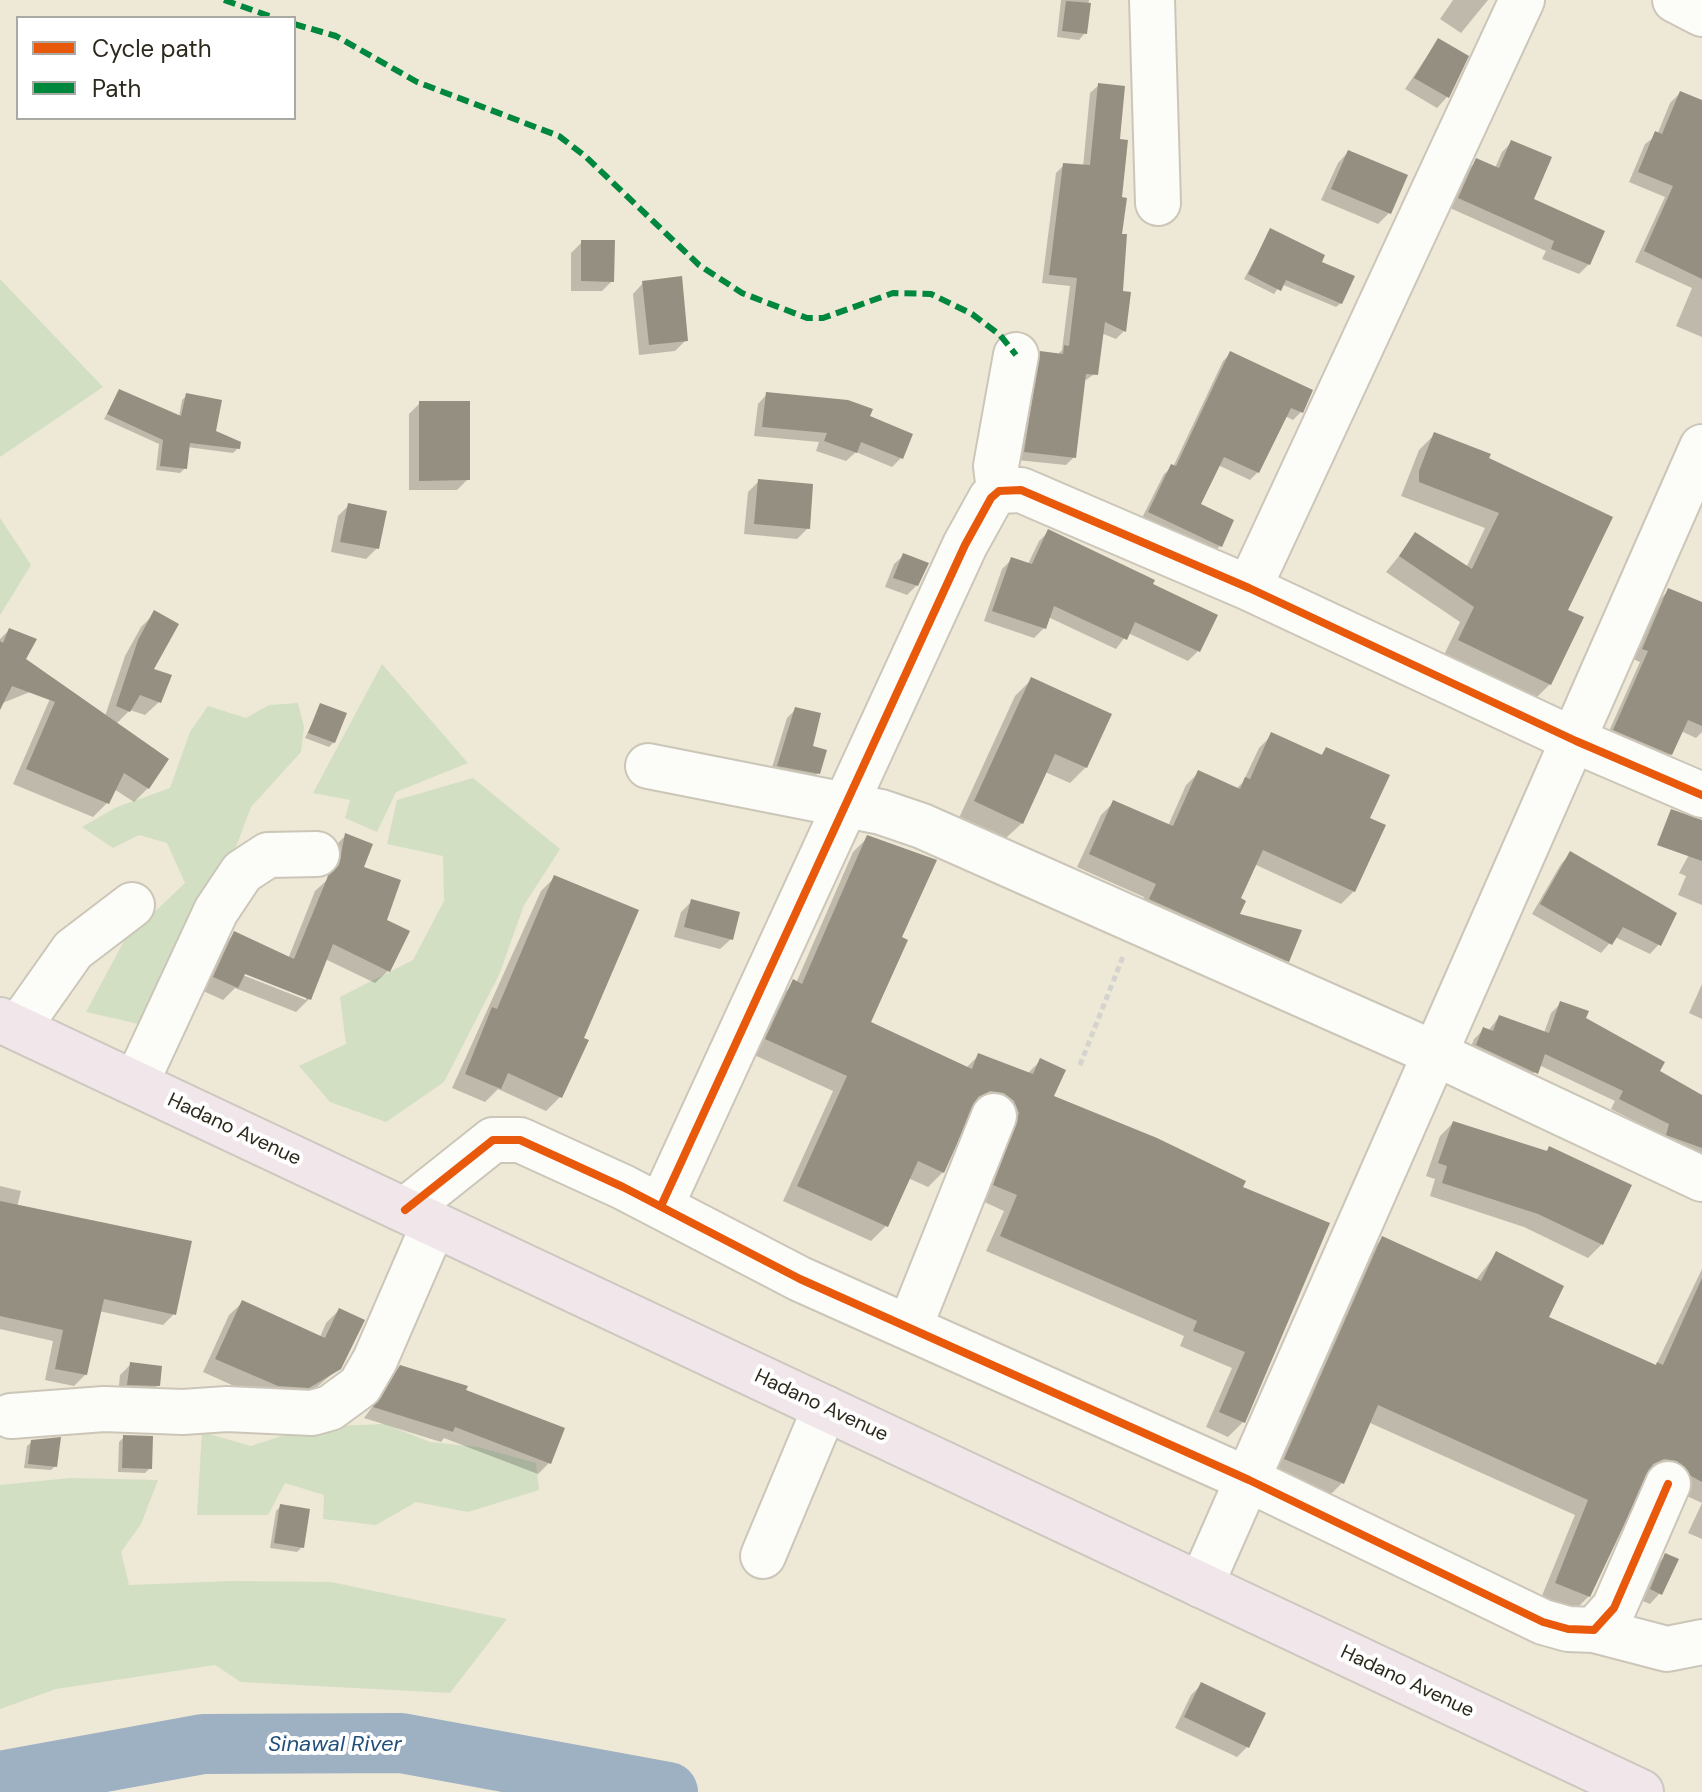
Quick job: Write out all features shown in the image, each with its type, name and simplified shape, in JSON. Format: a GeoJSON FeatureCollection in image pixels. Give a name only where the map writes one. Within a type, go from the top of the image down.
{"type":"FeatureCollection","features":[{"type":"Feature","properties":{"kind":"main road","name":"Hadano Avenue"},"geometry":{"type":"LineString","coordinates":[[9,1024],[1641,1792]]}},
{"type":"Feature","properties":{"kind":"street"},"geometry":{"type":"LineString","coordinates":[[1152,0],[1158,203]]}},
{"type":"Feature","properties":{"kind":"street"},"geometry":{"type":"LineString","coordinates":[[1249,588],[1522,0]]}},
{"type":"Feature","properties":{"kind":"street"},"geometry":{"type":"LineString","coordinates":[[1675,0],[1702,14]]}},
{"type":"Feature","properties":{"kind":"street"},"geometry":{"type":"LineString","coordinates":[[999,491],[996,466],[1016,355]]}},
{"type":"Feature","properties":{"kind":"street"},"geometry":{"type":"LineString","coordinates":[[1201,1585],[1576,741],[1702,447]]}},
{"type":"Feature","properties":{"kind":"street"},"geometry":{"type":"LineString","coordinates":[[661,1206],[965,545],[991,498],[999,491],[1021,490],[1249,588],[1576,741],[1702,795]]}},
{"type":"Feature","properties":{"kind":"street"},"geometry":{"type":"LineString","coordinates":[[648,766],[846,805],[922,826],[1436,1054],[1702,1179]]}},
{"type":"Feature","properties":{"kind":"street"},"geometry":{"type":"LineString","coordinates":[[136,1083],[216,911],[242,872],[268,855],[286,852],[317,854]]}},
{"type":"Feature","properties":{"kind":"street"},"geometry":{"type":"LineString","coordinates":[[9,1024],[73,950],[132,905]]}},
{"type":"Feature","properties":{"kind":"street"},"geometry":{"type":"LineString","coordinates":[[910,1326],[994,1116]]}},
{"type":"Feature","properties":{"kind":"street"},"geometry":{"type":"LineString","coordinates":[[11,1416],[104,1409],[312,1413],[330,1408],[360,1386],[375,1360],[419,1217],[484,1146],[502,1137],[520,1140],[661,1206],[800,1279],[1249,1480],[1543,1622],[1568,1629],[1594,1630],[1667,1649],[1702,1642]]}},
{"type":"Feature","properties":{"kind":"street"},"geometry":{"type":"LineString","coordinates":[[763,1556],[825,1408]]}},
{"type":"Feature","properties":{"kind":"street"},"geometry":{"type":"LineString","coordinates":[[1594,1630],[1605,1620],[1621,1595],[1668,1484]]}},
{"type":"Feature","properties":{"kind":"path"},"geometry":{"type":"LineString","coordinates":[[1080,1065],[1138,920]]}},
{"type":"Feature","properties":{"kind":"green space"},"geometry":{"type":"Polygon","coordinates":[[[0,279],[103,387],[0,457],[0,279]]]}},
{"type":"Feature","properties":{"kind":"green space"},"geometry":{"type":"Polygon","coordinates":[[[0,518],[31,565],[0,615],[0,518]]]}},
{"type":"Feature","properties":{"kind":"green space"},"geometry":{"type":"Polygon","coordinates":[[[382,664],[468,763],[396,792],[377,832],[345,818],[350,800],[313,793],[382,664]]]}},
{"type":"Feature","properties":{"kind":"green space"},"geometry":{"type":"Polygon","coordinates":[[[298,703],[304,727],[301,752],[251,807],[222,884],[148,1026],[86,1012],[124,941],[185,883],[167,843],[139,835],[113,848],[82,827],[117,807],[170,788],[190,732],[208,706],[246,718],[269,705],[298,703]]]}},
{"type":"Feature","properties":{"kind":"green space"},"geometry":{"type":"Polygon","coordinates":[[[473,778],[560,849],[524,905],[499,975],[444,1082],[386,1122],[330,1102],[299,1066],[346,1044],[340,997],[413,960],[444,901],[443,856],[387,844],[397,800],[473,778]]]}},
{"type":"Feature","properties":{"kind":"green space"},"geometry":{"type":"Polygon","coordinates":[[[385,1424],[430,1442],[478,1447],[536,1463],[539,1490],[468,1512],[416,1502],[376,1525],[323,1519],[324,1495],[285,1483],[268,1515],[197,1515],[202,1432],[251,1446],[309,1427],[385,1424]]]}},
{"type":"Feature","properties":{"kind":"green space"},"geometry":{"type":"Polygon","coordinates":[[[70,1478],[158,1480],[141,1524],[121,1552],[129,1585],[233,1581],[331,1582],[507,1619],[450,1693],[241,1682],[215,1665],[56,1689],[0,1709],[0,1485],[70,1478]]]}},
{"type":"Feature","properties":{"kind":"building"},"geometry":{"type":"Polygon","coordinates":[[[1066,1],[1091,3],[1087,34],[1062,31],[1066,1]]]}},
{"type":"Feature","properties":{"kind":"building"},"geometry":{"type":"Polygon","coordinates":[[[1438,38],[1469,56],[1449,98],[1414,78],[1438,38]]]}},
{"type":"Feature","properties":{"kind":"building"},"geometry":{"type":"Polygon","coordinates":[[[1098,83],[1125,86],[1120,139],[1128,140],[1122,197],[1127,198],[1122,234],[1127,234],[1123,291],[1131,292],[1126,332],[1105,322],[1098,375],[1086,374],[1076,458],[1024,452],[1040,351],[1063,354],[1064,345],[1069,346],[1077,278],[1049,275],[1063,163],[1090,165],[1098,83]]]}},
{"type":"Feature","properties":{"kind":"building"},"geometry":{"type":"Polygon","coordinates":[[[1680,91],[1702,100],[1702,279],[1644,251],[1673,186],[1638,172],[1655,131],[1662,134],[1680,91]]]}},
{"type":"Feature","properties":{"kind":"building"},"geometry":{"type":"Polygon","coordinates":[[[1511,140],[1552,157],[1534,199],[1605,231],[1590,265],[1551,249],[1554,241],[1458,198],[1476,158],[1499,168],[1511,140]]]}},
{"type":"Feature","properties":{"kind":"building"},"geometry":{"type":"Polygon","coordinates":[[[1348,150],[1408,175],[1391,214],[1331,189],[1348,150]]]}},
{"type":"Feature","properties":{"kind":"building"},"geometry":{"type":"Polygon","coordinates":[[[1270,228],[1325,255],[1322,262],[1355,276],[1342,304],[1286,280],[1281,291],[1248,274],[1270,228]]]}},
{"type":"Feature","properties":{"kind":"building"},"geometry":{"type":"Polygon","coordinates":[[[581,240],[615,240],[614,282],[581,281],[581,240]]]}},
{"type":"Feature","properties":{"kind":"building"},"geometry":{"type":"Polygon","coordinates":[[[682,276],[688,341],[649,345],[642,281],[682,276]]]}},
{"type":"Feature","properties":{"kind":"building"},"geometry":{"type":"Polygon","coordinates":[[[1230,351],[1313,390],[1303,413],[1291,408],[1259,473],[1224,457],[1201,504],[1234,520],[1222,547],[1148,512],[1171,464],[1176,466],[1230,351]]]}},
{"type":"Feature","properties":{"kind":"building"},"geometry":{"type":"Polygon","coordinates":[[[119,389],[181,416],[186,393],[222,400],[216,431],[241,442],[240,449],[190,443],[187,469],[160,466],[163,440],[107,414],[119,389]]]}},
{"type":"Feature","properties":{"kind":"building"},"geometry":{"type":"Polygon","coordinates":[[[766,392],[848,400],[873,409],[870,416],[913,434],[903,459],[861,442],[857,453],[824,441],[827,433],[762,427],[766,392]]]}},
{"type":"Feature","properties":{"kind":"building"},"geometry":{"type":"Polygon","coordinates":[[[419,401],[470,401],[470,480],[419,481],[419,401]]]}},
{"type":"Feature","properties":{"kind":"building"},"geometry":{"type":"Polygon","coordinates":[[[1434,432],[1491,454],[1489,458],[1613,517],[1568,610],[1584,617],[1551,685],[1458,640],[1474,607],[1399,556],[1415,532],[1472,569],[1499,513],[1419,482],[1419,471],[1434,432]]]}},
{"type":"Feature","properties":{"kind":"building"},"geometry":{"type":"Polygon","coordinates":[[[758,479],[813,484],[810,529],[754,524],[758,479]]]}},
{"type":"Feature","properties":{"kind":"building"},"geometry":{"type":"Polygon","coordinates":[[[348,503],[387,511],[379,549],[340,542],[348,503]]]}},
{"type":"Feature","properties":{"kind":"building"},"geometry":{"type":"Polygon","coordinates":[[[1048,529],[1155,580],[1153,584],[1218,615],[1200,652],[1135,622],[1127,640],[1054,606],[1046,629],[992,611],[1011,557],[1032,564],[1048,529]]]}},
{"type":"Feature","properties":{"kind":"building"},"geometry":{"type":"Polygon","coordinates":[[[903,553],[929,563],[918,586],[893,578],[903,553]]]}},
{"type":"Feature","properties":{"kind":"building"},"geometry":{"type":"Polygon","coordinates":[[[1668,588],[1702,602],[1702,726],[1688,720],[1672,755],[1613,730],[1648,651],[1642,649],[1668,588]]]}},
{"type":"Feature","properties":{"kind":"building"},"geometry":{"type":"Polygon","coordinates":[[[154,610],[179,624],[154,669],[172,675],[161,703],[140,695],[130,712],[116,706],[138,640],[154,610]]]}},
{"type":"Feature","properties":{"kind":"building"},"geometry":{"type":"Polygon","coordinates":[[[9,628],[37,639],[26,659],[169,759],[149,789],[124,773],[109,804],[26,769],[55,702],[12,686],[0,710],[0,641],[3,643],[9,628]]]}},
{"type":"Feature","properties":{"kind":"building"},"geometry":{"type":"Polygon","coordinates":[[[1031,677],[1112,714],[1087,768],[1055,754],[1023,824],[974,801],[1031,677]]]}},
{"type":"Feature","properties":{"kind":"building"},"geometry":{"type":"Polygon","coordinates":[[[320,703],[347,713],[335,743],[308,733],[320,703]]]}},
{"type":"Feature","properties":{"kind":"building"},"geometry":{"type":"Polygon","coordinates":[[[795,707],[821,713],[813,746],[827,750],[820,774],[777,766],[795,707]]]}},
{"type":"Feature","properties":{"kind":"building"},"geometry":{"type":"Polygon","coordinates":[[[1271,732],[1322,755],[1326,747],[1390,775],[1370,818],[1386,825],[1355,892],[1263,850],[1241,898],[1246,901],[1240,914],[1302,930],[1289,962],[1149,899],[1156,884],[1089,854],[1113,800],[1173,826],[1198,770],[1240,789],[1245,777],[1250,779],[1271,732]]]}},
{"type":"Feature","properties":{"kind":"building"},"geometry":{"type":"Polygon","coordinates":[[[1671,809],[1702,820],[1702,861],[1657,845],[1671,809]]]}},
{"type":"Feature","properties":{"kind":"building"},"geometry":{"type":"Polygon","coordinates":[[[345,833],[373,844],[364,867],[401,880],[387,920],[410,931],[390,972],[333,944],[311,1000],[245,974],[238,988],[213,977],[234,931],[294,959],[328,876],[339,865],[345,833]]]}},
{"type":"Feature","properties":{"kind":"building"},"geometry":{"type":"Polygon","coordinates":[[[867,835],[937,860],[902,937],[908,940],[871,1022],[972,1069],[978,1053],[1033,1074],[1040,1058],[1066,1070],[1054,1096],[1157,1138],[1246,1181],[1243,1187],[1330,1223],[1245,1423],[1219,1412],[1245,1352],[1193,1331],[1197,1321],[1000,1236],[1017,1195],[993,1185],[1019,1113],[1014,1101],[1004,1093],[990,1091],[978,1097],[944,1173],[918,1161],[888,1227],[797,1186],[847,1076],[765,1039],[793,979],[802,984],[867,835]]]}},
{"type":"Feature","properties":{"kind":"building"},"geometry":{"type":"Polygon","coordinates":[[[1570,851],[1677,913],[1661,946],[1623,927],[1612,945],[1540,904],[1570,851]]]}},
{"type":"Feature","properties":{"kind":"building"},"geometry":{"type":"Polygon","coordinates":[[[554,875],[639,910],[584,1038],[589,1040],[562,1098],[508,1073],[501,1089],[465,1074],[492,1007],[497,1009],[554,875]]]}},
{"type":"Feature","properties":{"kind":"building"},"geometry":{"type":"Polygon","coordinates":[[[691,899],[740,912],[733,940],[684,927],[691,899]]]}},
{"type":"Feature","properties":{"kind":"building"},"geometry":{"type":"Polygon","coordinates":[[[1560,1001],[1589,1011],[1586,1018],[1665,1062],[1660,1071],[1702,1095],[1702,1148],[1666,1135],[1669,1124],[1619,1099],[1623,1091],[1545,1054],[1538,1074],[1476,1045],[1483,1027],[1493,1031],[1499,1015],[1549,1033],[1560,1001]]]}},
{"type":"Feature","properties":{"kind":"building"},"geometry":{"type":"Polygon","coordinates":[[[1453,1121],[1547,1151],[1549,1146],[1632,1185],[1603,1245],[1538,1214],[1442,1183],[1447,1166],[1438,1163],[1453,1121]]]}},
{"type":"Feature","properties":{"kind":"building"},"geometry":{"type":"Polygon","coordinates":[[[0,1201],[192,1241],[176,1315],[104,1299],[87,1375],[55,1369],[63,1330],[0,1316],[0,1201]]]}},
{"type":"Feature","properties":{"kind":"building"},"geometry":{"type":"Polygon","coordinates":[[[1382,1236],[1481,1281],[1496,1251],[1564,1286],[1549,1317],[1656,1365],[1657,1362],[1663,1365],[1702,1278],[1702,1482],[1691,1476],[1677,1461],[1664,1459],[1653,1464],[1590,1597],[1555,1583],[1588,1500],[1378,1405],[1344,1484],[1284,1459],[1382,1236]]]}},
{"type":"Feature","properties":{"kind":"building"},"geometry":{"type":"Polygon","coordinates":[[[242,1300],[325,1338],[339,1308],[365,1320],[341,1369],[309,1388],[278,1386],[215,1359],[242,1300]]]}},
{"type":"Feature","properties":{"kind":"building"},"geometry":{"type":"Polygon","coordinates":[[[130,1362],[162,1366],[160,1386],[127,1385],[130,1362]]]}},
{"type":"Feature","properties":{"kind":"building"},"geometry":{"type":"Polygon","coordinates":[[[400,1365],[468,1386],[466,1390],[565,1428],[551,1464],[455,1427],[453,1432],[373,1407],[400,1365]]]}},
{"type":"Feature","properties":{"kind":"building"},"geometry":{"type":"Polygon","coordinates":[[[123,1435],[153,1436],[152,1469],[122,1468],[123,1435]]]}},
{"type":"Feature","properties":{"kind":"building"},"geometry":{"type":"Polygon","coordinates":[[[61,1437],[57,1467],[28,1464],[31,1440],[61,1437]]]}},
{"type":"Feature","properties":{"kind":"building"},"geometry":{"type":"Polygon","coordinates":[[[280,1504],[310,1509],[304,1548],[274,1543],[280,1504]]]}},
{"type":"Feature","properties":{"kind":"building"},"geometry":{"type":"Polygon","coordinates":[[[1665,1553],[1679,1559],[1662,1595],[1650,1589],[1665,1553]]]}},
{"type":"Feature","properties":{"kind":"building"},"geometry":{"type":"Polygon","coordinates":[[[1201,1682],[1266,1713],[1249,1748],[1184,1717],[1201,1682]]]}},
{"type":"Feature","properties":{"kind":"waterway","name":"Sinawal River"},"geometry":{"type":"LineString","coordinates":[[0,1781],[203,1744],[401,1743],[668,1792]]}},
{"type":"Feature","properties":{"kind":"marked path"},"geometry":{"type":"LineString","coordinates":[[224,0],[269,16]]}},
{"type":"Feature","properties":{"kind":"marked path"},"geometry":{"type":"LineString","coordinates":[[296,25],[336,36],[417,82],[559,136],[585,156],[699,265],[742,293],[807,318],[823,318],[893,293],[931,294],[972,314],[1000,335],[1016,355]]}},
{"type":"Feature","properties":{"kind":"cycle path"},"geometry":{"type":"LineString","coordinates":[[661,1206],[965,545],[991,498],[999,491],[1021,490],[1249,588],[1576,741],[1702,795]]}},
{"type":"Feature","properties":{"kind":"cycle path"},"geometry":{"type":"LineString","coordinates":[[405,1210],[493,1140],[520,1140],[623,1187],[800,1279],[1249,1480],[1543,1622],[1568,1629],[1594,1630],[1614,1608],[1668,1484]]}}]}
